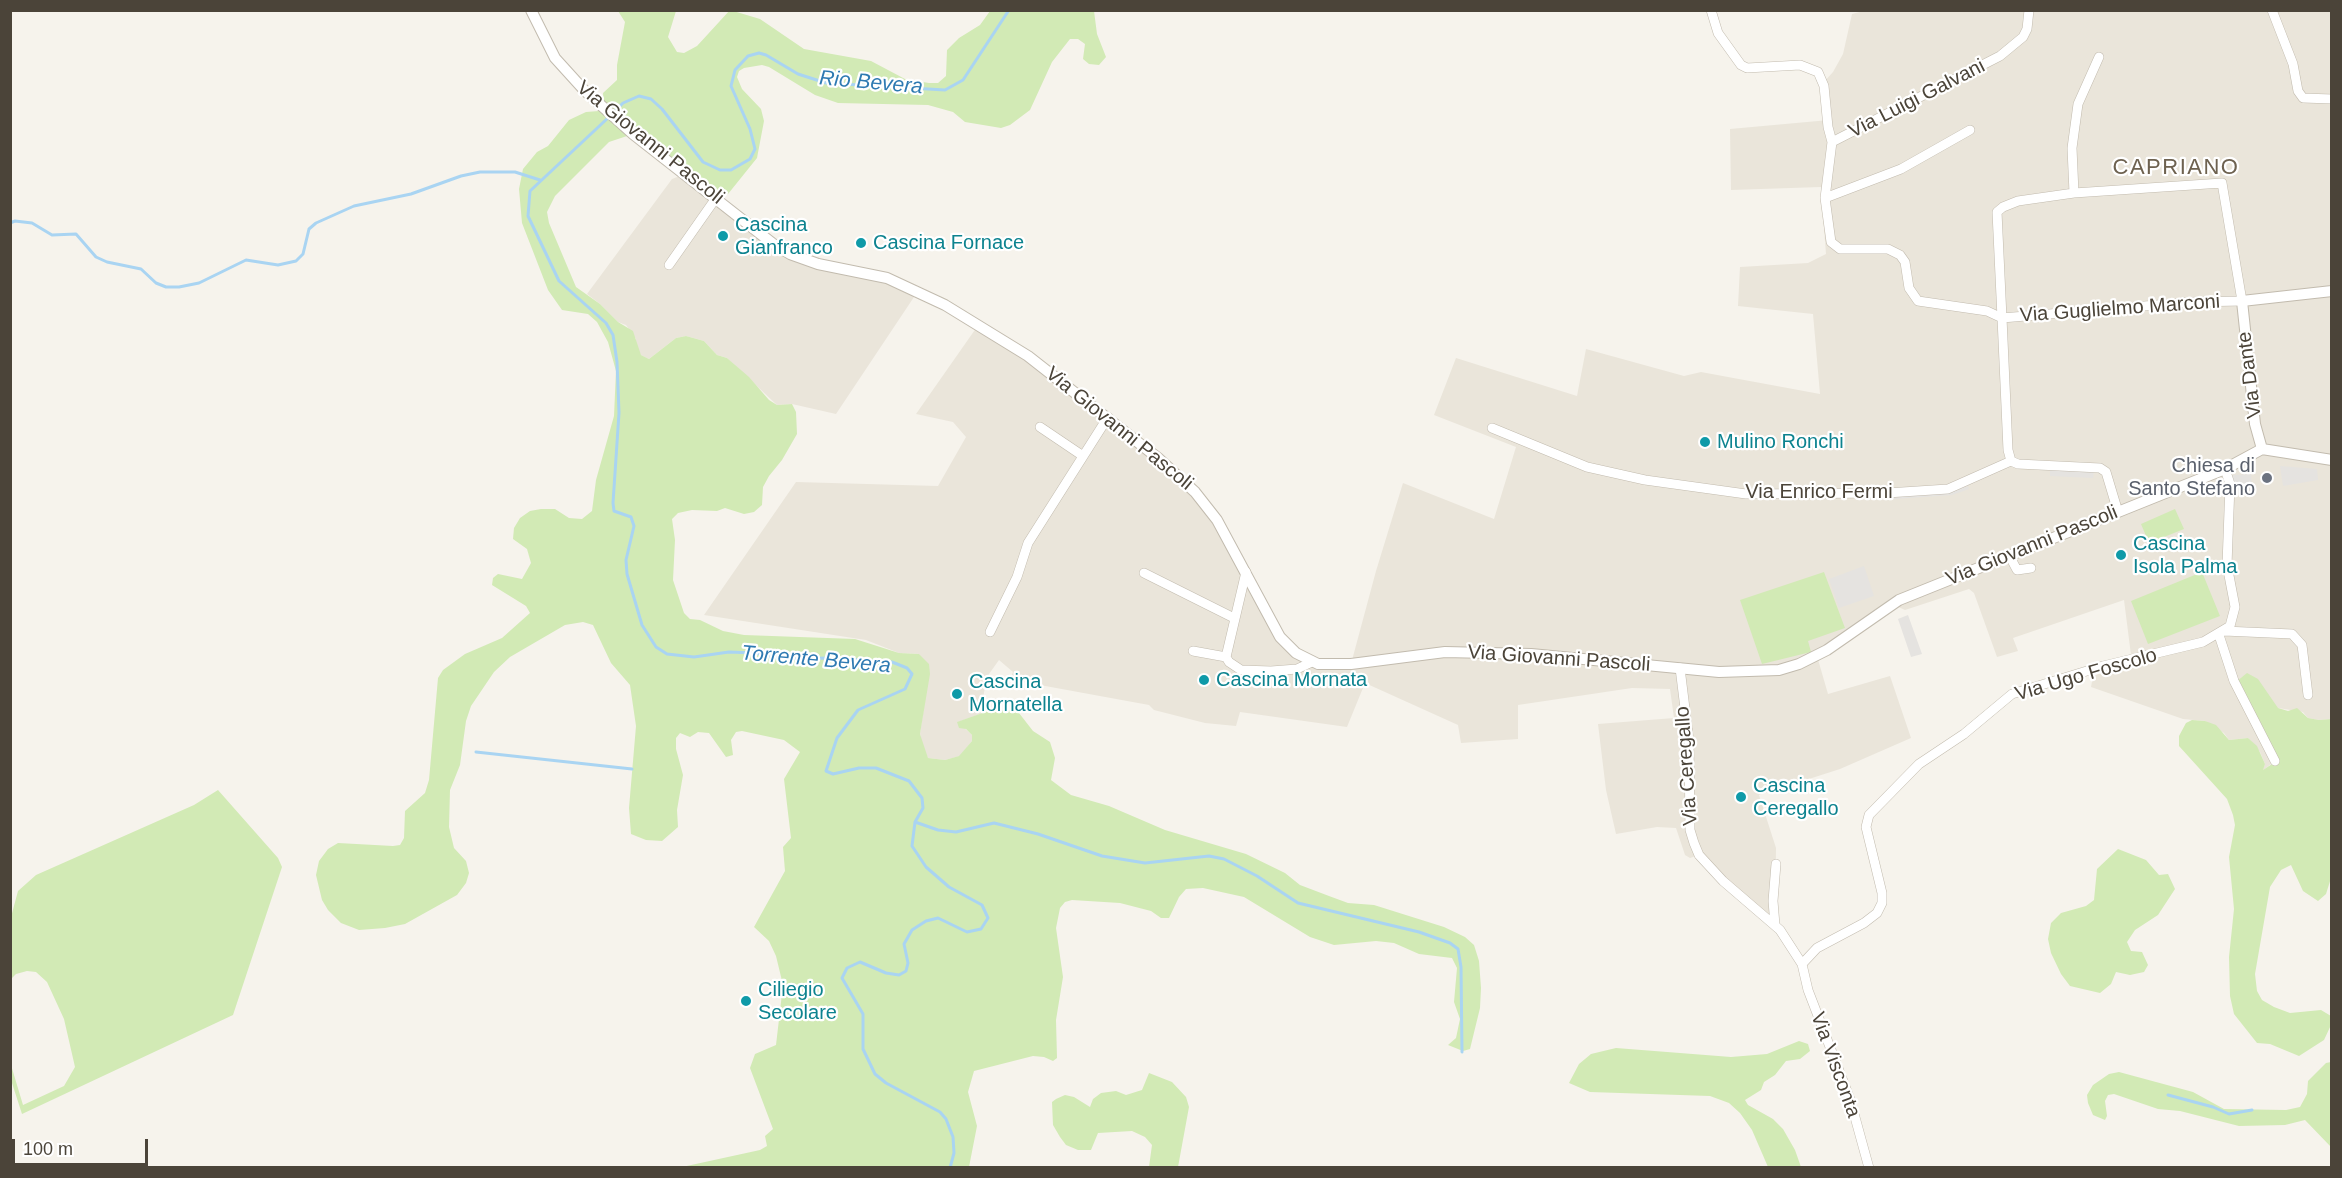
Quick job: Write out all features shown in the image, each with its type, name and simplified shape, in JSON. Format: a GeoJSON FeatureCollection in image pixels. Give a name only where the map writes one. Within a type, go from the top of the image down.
{"type":"FeatureCollection","features":[{"type":"Feature","properties":{"kind":"street"},"geometry":{"type":"LineString","coordinates":[[1711,10],[1718,33],[1741,66],[1748,68],[1800,64],[1818,72],[1824,86],[1828,127],[1832,142]]}},
{"type":"Feature","properties":{"kind":"street","name":"Via Luigi Galvani"},"geometry":{"type":"LineString","coordinates":[[1825,198],[1832,142],[2000,56],[2023,37],[2027,29],[2029,10]]}},
{"type":"Feature","properties":{"kind":"street"},"geometry":{"type":"LineString","coordinates":[[2272,10],[2293,64],[2298,91],[2303,98],[2331,99]]}},
{"type":"Feature","properties":{"kind":"street","name":"Via Giovanni Pascoli"},"geometry":{"type":"LineString","coordinates":[[533,15],[561,66],[601,107],[790,254],[818,264],[887,278],[945,305],[1020,351],[1108,417],[1177,474],[1202,499],[1217,519],[1280,637],[1296,653],[1312,662],[1324,665],[1351,664],[1445,652],[1497,652],[1750,673],[1798,664],[1839,643],[1899,600],[2225,469],[2262,448]]}},
{"type":"Feature","properties":{"kind":"street"},"geometry":{"type":"LineString","coordinates":[[2074,193],[2072,148],[2078,104],[2099,57]]}},
{"type":"Feature","properties":{"kind":"street"},"geometry":{"type":"LineString","coordinates":[[1825,198],[1901,169],[1970,130]]}},
{"type":"Feature","properties":{"kind":"street"},"geometry":{"type":"LineString","coordinates":[[2118,512],[2103,470],[2018,464],[2011,461],[2008,450],[1997,212],[2018,201],[2074,193],[2222,183],[2242,301],[2331,291]]}},
{"type":"Feature","properties":{"kind":"street"},"geometry":{"type":"LineString","coordinates":[[669,265],[716,198]]}},
{"type":"Feature","properties":{"kind":"street","name":"Via Guglielmo Marconi"},"geometry":{"type":"LineString","coordinates":[[1825,198],[1831,242],[1835,247],[1894,251],[1904,258],[1909,288],[1914,299],[1987,311],[2002,318],[2192,302],[2242,301]]}},
{"type":"Feature","properties":{"kind":"street","name":"Via Dante"},"geometry":{"type":"LineString","coordinates":[[2242,301],[2255,424],[2262,448]]}},
{"type":"Feature","properties":{"kind":"street"},"geometry":{"type":"LineString","coordinates":[[990,632],[1017,576],[1028,543],[1108,417]]}},
{"type":"Feature","properties":{"kind":"street"},"geometry":{"type":"LineString","coordinates":[[1040,427],[1083,456]]}},
{"type":"Feature","properties":{"kind":"street","name":"Via Enrico Fermi"},"geometry":{"type":"LineString","coordinates":[[1492,429],[1587,467],[1645,480],[1746,494],[1887,493],[1948,489],[2011,461]]}},
{"type":"Feature","properties":{"kind":"street"},"geometry":{"type":"LineString","coordinates":[[2262,448],[2331,460]]}},
{"type":"Feature","properties":{"kind":"street"},"geometry":{"type":"LineString","coordinates":[[2221,633],[2232,622],[2235,607],[2227,565],[2230,484],[2225,469]]}},
{"type":"Feature","properties":{"kind":"street"},"geometry":{"type":"LineString","coordinates":[[2009,555],[2017,570],[2031,568]]}},
{"type":"Feature","properties":{"kind":"street"},"geometry":{"type":"LineString","coordinates":[[1226,657],[1246,572]]}},
{"type":"Feature","properties":{"kind":"street"},"geometry":{"type":"LineString","coordinates":[[1144,573],[1234,618]]}},
{"type":"Feature","properties":{"kind":"street"},"geometry":{"type":"LineString","coordinates":[[2221,633],[2223,652],[2240,692],[2275,761]]}},
{"type":"Feature","properties":{"kind":"street"},"geometry":{"type":"LineString","coordinates":[[2221,633],[2292,634],[2302,645],[2308,695]]}},
{"type":"Feature","properties":{"kind":"street","name":"Via Ugo Foscolo"},"geometry":{"type":"LineString","coordinates":[[1802,964],[1823,944],[1877,914],[1882,903],[1882,893],[1866,827],[1869,815],[1919,764],[1964,734],[2012,694],[2103,666],[2204,642],[2221,633]]}},
{"type":"Feature","properties":{"kind":"street"},"geometry":{"type":"LineString","coordinates":[[1193,651],[1226,657],[1234,666],[1250,671],[1297,669],[1312,662]]}},
{"type":"Feature","properties":{"kind":"street","name":"Via Ceregallo"},"geometry":{"type":"LineString","coordinates":[[1680,668],[1690,750],[1690,830],[1694,843],[1699,855],[1723,881],[1775,925],[1802,964]]}},
{"type":"Feature","properties":{"kind":"street"},"geometry":{"type":"LineString","coordinates":[[1775,925],[1773,901],[1776,864]]}},
{"type":"Feature","properties":{"kind":"street","name":"Via Visconta"},"geometry":{"type":"LineString","coordinates":[[1802,964],[1808,990],[1850,1099],[1869,1167]]}},
{"type":"Feature","properties":{"kind":"shaded area"},"geometry":{"type":"Polygon","coordinates":[[[1867,10],[2331,11],[2331,719],[2308,718],[2303,712],[2278,708],[2275,761],[2262,771],[2265,764],[2260,752],[2248,738],[2229,740],[2224,733],[2205,721],[2183,719],[2091,687],[2093,676],[2120,667],[2119,659],[2131,655],[2124,600],[2013,638],[2018,651],[1997,657],[1974,593],[1969,589],[1905,610],[1892,604],[1817,656],[1828,694],[1890,676],[1911,738],[1840,769],[1759,795],[1776,848],[1775,925],[1699,855],[1690,858],[1685,855],[1676,828],[1657,827],[1616,834],[1606,790],[1598,724],[1674,718],[1670,689],[1632,688],[1518,705],[1518,739],[1461,743],[1458,725],[1365,683],[1347,727],[1240,712],[1236,726],[1205,723],[1154,710],[1149,705],[1018,681],[1011,677],[1013,672],[999,660],[989,674],[984,692],[983,713],[958,722],[972,735],[972,741],[960,756],[945,760],[928,758],[923,751],[920,734],[926,693],[919,654],[899,653],[866,640],[704,615],[796,482],[938,486],[966,437],[953,422],[916,414],[979,324],[1195,492],[1274,627],[1303,658],[1351,664],[1403,483],[1494,519],[1516,447],[1434,415],[1456,358],[1577,396],[1586,349],[1684,376],[1701,372],[1820,394],[1813,314],[1738,306],[1740,267],[1808,263],[1826,254],[1821,187],[1731,190],[1730,129],[1829,120],[1823,83],[1833,72],[1843,54],[1852,14],[1867,10]]]}},
{"type":"Feature","properties":{"kind":"shaded area"},"geometry":{"type":"Polygon","coordinates":[[[685,174],[780,249],[918,291],[836,414],[792,404],[777,405],[727,358],[717,355],[704,341],[686,336],[676,338],[649,359],[641,355],[636,348],[636,339],[626,325],[618,322],[587,294],[672,179],[685,174]]]}},
{"type":"Feature","properties":{"kind":"shaded area"},"geometry":{"type":"Polygon","coordinates":[[[2280,466],[2317,469],[2318,480],[2283,486],[2280,466]]]}},
{"type":"Feature","properties":{"kind":"shaded area"},"geometry":{"type":"Polygon","coordinates":[[[2050,468],[2094,471],[2093,478],[2050,476],[2050,468]]]}},
{"type":"Feature","properties":{"kind":"shaded area"},"geometry":{"type":"Polygon","coordinates":[[[2251,474],[2252,492],[2233,495],[2233,475],[2251,474]]]}},
{"type":"Feature","properties":{"kind":"shaded area"},"geometry":{"type":"Polygon","coordinates":[[[1968,486],[1969,489],[1952,495],[1881,500],[1881,497],[1968,486]]]}},
{"type":"Feature","properties":{"kind":"shaded area"},"geometry":{"type":"Polygon","coordinates":[[[1864,566],[1874,596],[1839,608],[1829,579],[1864,566]]]}},
{"type":"Feature","properties":{"kind":"shaded area"},"geometry":{"type":"Polygon","coordinates":[[[1908,615],[1922,654],[1911,657],[1898,619],[1908,615]]]}},
{"type":"Feature","properties":{"kind":"green space"},"geometry":{"type":"Polygon","coordinates":[[[730,10],[760,19],[804,49],[871,61],[905,79],[929,83],[938,83],[946,76],[947,50],[959,38],[980,25],[990,11],[1094,11],[1097,34],[1106,57],[1099,65],[1089,64],[1083,59],[1085,44],[1078,39],[1070,39],[1052,62],[1030,110],[1010,125],[1001,128],[965,122],[953,112],[928,105],[838,103],[815,95],[769,67],[762,65],[744,68],[739,71],[737,77],[742,89],[761,109],[764,121],[757,158],[728,194],[720,196],[633,134],[609,142],[555,196],[547,212],[549,223],[576,287],[600,304],[618,322],[633,331],[641,355],[649,359],[676,338],[686,336],[704,341],[717,355],[727,358],[749,377],[769,400],[777,405],[792,404],[796,412],[797,434],[782,460],[769,476],[763,487],[762,505],[754,512],[744,514],[725,508],[717,511],[692,510],[678,513],[672,519],[675,540],[673,580],[684,613],[690,619],[700,620],[723,631],[744,635],[855,639],[899,653],[919,654],[929,664],[930,674],[920,734],[928,758],[945,760],[959,756],[972,741],[972,735],[966,729],[959,728],[957,722],[988,711],[1010,710],[1019,713],[1033,731],[1050,742],[1055,758],[1051,780],[1071,795],[1109,806],[1165,830],[1246,854],[1285,873],[1300,885],[1348,903],[1374,905],[1444,927],[1465,937],[1474,945],[1479,961],[1481,988],[1480,1008],[1470,1049],[1463,1051],[1448,1045],[1456,1038],[1460,1019],[1454,1002],[1457,968],[1452,958],[1419,954],[1394,943],[1376,941],[1334,945],[1310,937],[1244,897],[1203,888],[1186,889],[1179,897],[1169,918],[1161,918],[1151,911],[1120,903],[1072,900],[1065,902],[1060,908],[1056,928],[1063,977],[1056,1020],[1057,1058],[1053,1061],[1033,1056],[974,1071],[968,1092],[977,1126],[969,1167],[682,1167],[760,1150],[767,1146],[765,1136],[773,1129],[750,1068],[755,1054],[776,1045],[783,985],[776,956],[769,941],[754,927],[785,871],[783,847],[791,838],[784,779],[800,752],[784,740],[742,731],[736,732],[731,740],[733,755],[726,757],[709,733],[698,732],[690,737],[680,733],[676,738],[676,749],[683,775],[677,810],[678,827],[662,841],[646,840],[631,834],[629,808],[636,726],[630,685],[611,663],[593,625],[583,622],[565,625],[510,657],[494,672],[471,706],[466,721],[460,765],[450,790],[449,827],[454,848],[466,861],[469,873],[466,883],[457,895],[405,924],[385,928],[359,930],[341,923],[328,910],[322,900],[316,875],[319,861],[328,849],[338,843],[400,845],[404,838],[405,811],[425,793],[429,780],[438,678],[443,670],[465,654],[502,638],[530,613],[526,606],[492,585],[493,578],[498,574],[522,579],[531,563],[527,549],[513,539],[514,528],[520,518],[530,511],[555,509],[569,518],[582,519],[592,511],[596,480],[614,416],[616,371],[608,342],[597,322],[588,314],[562,310],[548,290],[522,223],[519,189],[523,169],[537,152],[548,146],[569,120],[586,112],[599,111],[604,106],[603,93],[617,80],[617,65],[625,22],[618,11],[676,11],[668,37],[677,52],[684,53],[697,46],[730,10]]]}},
{"type":"Feature","properties":{"kind":"green space"},"geometry":{"type":"Polygon","coordinates":[[[2175,509],[2184,529],[2149,543],[2141,524],[2175,509]]]}},
{"type":"Feature","properties":{"kind":"green space"},"geometry":{"type":"Polygon","coordinates":[[[1824,572],[1845,628],[1808,641],[1811,652],[1762,664],[1740,600],[1824,572]]]}},
{"type":"Feature","properties":{"kind":"green space"},"geometry":{"type":"Polygon","coordinates":[[[2202,572],[2220,616],[2148,644],[2131,601],[2202,572]]]}},
{"type":"Feature","properties":{"kind":"green space"},"geometry":{"type":"Polygon","coordinates":[[[2247,673],[2258,679],[2278,708],[2288,711],[2297,708],[2308,718],[2331,719],[2331,878],[2326,894],[2318,901],[2303,891],[2291,865],[2281,870],[2270,887],[2255,974],[2257,991],[2262,1000],[2274,1007],[2290,1013],[2321,1010],[2331,1016],[2331,1025],[2324,1040],[2299,1056],[2270,1044],[2257,1043],[2234,1014],[2230,996],[2229,957],[2234,909],[2229,857],[2235,825],[2233,815],[2227,799],[2179,746],[2179,736],[2186,723],[2192,720],[2205,721],[2216,725],[2229,740],[2248,738],[2257,746],[2265,764],[2263,770],[2275,762],[2236,682],[2247,673]]]}},
{"type":"Feature","properties":{"kind":"green space"},"geometry":{"type":"Polygon","coordinates":[[[218,790],[278,858],[282,867],[233,1015],[22,1114],[11,1080],[11,1065],[23,1105],[64,1086],[75,1067],[64,1019],[47,982],[36,972],[27,971],[16,974],[11,979],[11,917],[18,891],[36,875],[194,805],[218,790]]]}},
{"type":"Feature","properties":{"kind":"green space"},"geometry":{"type":"Polygon","coordinates":[[[2118,849],[2146,860],[2159,875],[2168,874],[2175,889],[2158,915],[2135,930],[2127,942],[2131,951],[2142,952],[2148,965],[2144,972],[2130,975],[2116,972],[2111,984],[2100,993],[2070,986],[2061,974],[2051,953],[2048,939],[2051,923],[2061,913],[2086,906],[2094,900],[2097,869],[2118,849]]]}},
{"type":"Feature","properties":{"kind":"green space"},"geometry":{"type":"Polygon","coordinates":[[[1799,1041],[1808,1044],[1810,1051],[1800,1059],[1786,1061],[1775,1075],[1764,1082],[1761,1090],[1745,1100],[1748,1105],[1773,1119],[1783,1129],[1795,1150],[1801,1167],[1768,1167],[1752,1130],[1740,1113],[1729,1103],[1710,1096],[1590,1092],[1569,1083],[1579,1064],[1591,1054],[1616,1048],[1731,1057],[1767,1054],[1799,1041]]]}},
{"type":"Feature","properties":{"kind":"green space"},"geometry":{"type":"Polygon","coordinates":[[[2331,1062],[2331,1147],[2305,1120],[2285,1125],[2239,1126],[2180,1111],[2158,1109],[2114,1094],[2108,1095],[2105,1101],[2107,1116],[2105,1120],[2093,1115],[2088,1103],[2087,1095],[2093,1085],[2109,1074],[2119,1072],[2193,1092],[2224,1109],[2286,1110],[2300,1107],[2307,1094],[2308,1081],[2326,1063],[2331,1062]]]}},
{"type":"Feature","properties":{"kind":"green space"},"geometry":{"type":"Polygon","coordinates":[[[1149,1073],[1172,1082],[1186,1097],[1189,1107],[1178,1167],[1149,1167],[1152,1145],[1145,1137],[1132,1131],[1098,1133],[1091,1150],[1078,1150],[1066,1145],[1053,1125],[1052,1102],[1065,1095],[1074,1097],[1090,1107],[1093,1099],[1101,1093],[1116,1091],[1126,1095],[1142,1090],[1149,1073]]]}},
{"type":"Feature","properties":{"kind":"waterway","name":"Rio Bevera"},"geometry":{"type":"LineString","coordinates":[[613,113],[623,103],[639,96],[651,99],[662,109],[703,162],[720,170],[731,170],[750,159],[755,149],[750,129],[731,86],[735,70],[748,56],[759,53],[766,55],[798,74],[826,83],[945,90],[963,80],[1009,10]]}},
{"type":"Feature","properties":{"kind":"waterway","name":"Torrente Bevera"},"geometry":{"type":"LineString","coordinates":[[609,117],[530,191],[528,216],[559,281],[606,323],[613,335],[617,362],[619,413],[613,503],[614,511],[631,517],[634,526],[626,560],[627,574],[642,625],[656,647],[667,654],[694,657],[729,652],[755,653],[782,659],[829,658],[892,662],[907,668],[912,674],[905,689],[858,710],[837,738],[826,771],[833,774],[859,768],[876,768],[909,781],[922,798],[923,808],[915,822],[912,846],[926,867],[949,887],[982,905],[988,918],[981,929],[967,932],[938,918],[926,921],[912,930],[904,944],[908,963],[906,971],[899,975],[886,973],[860,962],[847,968],[842,978],[863,1014],[863,1049],[875,1074],[886,1083],[940,1112],[946,1119],[953,1137],[954,1153],[950,1168]]}},
{"type":"Feature","properties":{"kind":"waterway"},"geometry":{"type":"LineString","coordinates":[[10,223],[15,221],[32,223],[52,235],[76,234],[96,257],[107,262],[141,269],[156,283],[166,287],[179,287],[199,283],[246,260],[278,265],[296,261],[303,254],[309,229],[316,223],[354,206],[411,194],[461,176],[480,172],[515,172],[540,180]]}},
{"type":"Feature","properties":{"kind":"waterway"},"geometry":{"type":"LineString","coordinates":[[476,752],[632,769]]}},
{"type":"Feature","properties":{"kind":"waterway"},"geometry":{"type":"LineString","coordinates":[[915,822],[938,830],[956,832],[994,823],[1038,834],[1102,856],[1145,863],[1209,856],[1224,859],[1257,876],[1298,903],[1419,932],[1450,943],[1458,949],[1461,967],[1462,1052]]}},
{"type":"Feature","properties":{"kind":"waterway"},"geometry":{"type":"LineString","coordinates":[[2168,1095],[2213,1107],[2229,1114],[2252,1110]]}},
{"type":"Feature","properties":{"kind":"place","name":"Cascina Gianfranco"},"geometry":{"type":"Point","coordinates":[723,236]}},
{"type":"Feature","properties":{"kind":"place","name":"Cascina Fornace"},"geometry":{"type":"Point","coordinates":[861,243]}},
{"type":"Feature","properties":{"kind":"place","name":"Mulino Ronchi"},"geometry":{"type":"Point","coordinates":[1705,442]}},
{"type":"Feature","properties":{"kind":"place","name":"Chiesa di Santo Stefano"},"geometry":{"type":"Point","coordinates":[2267,478]}},
{"type":"Feature","properties":{"kind":"place","name":"Cascina Isola Palma"},"geometry":{"type":"Point","coordinates":[2121,555]}},
{"type":"Feature","properties":{"kind":"place","name":"Cascina Mornata"},"geometry":{"type":"Point","coordinates":[1204,680]}},
{"type":"Feature","properties":{"kind":"place","name":"Cascina Mornatella"},"geometry":{"type":"Point","coordinates":[957,694]}},
{"type":"Feature","properties":{"kind":"place","name":"Cascina Ceregallo"},"geometry":{"type":"Point","coordinates":[1741,797]}},
{"type":"Feature","properties":{"kind":"place","name":"Ciliegio Secolare"},"geometry":{"type":"Point","coordinates":[746,1001]}},
{"type":"Feature","properties":{"kind":"district","name":"CAPRIANO"},"geometry":{"type":"Point","coordinates":[2176,168]}}]}
